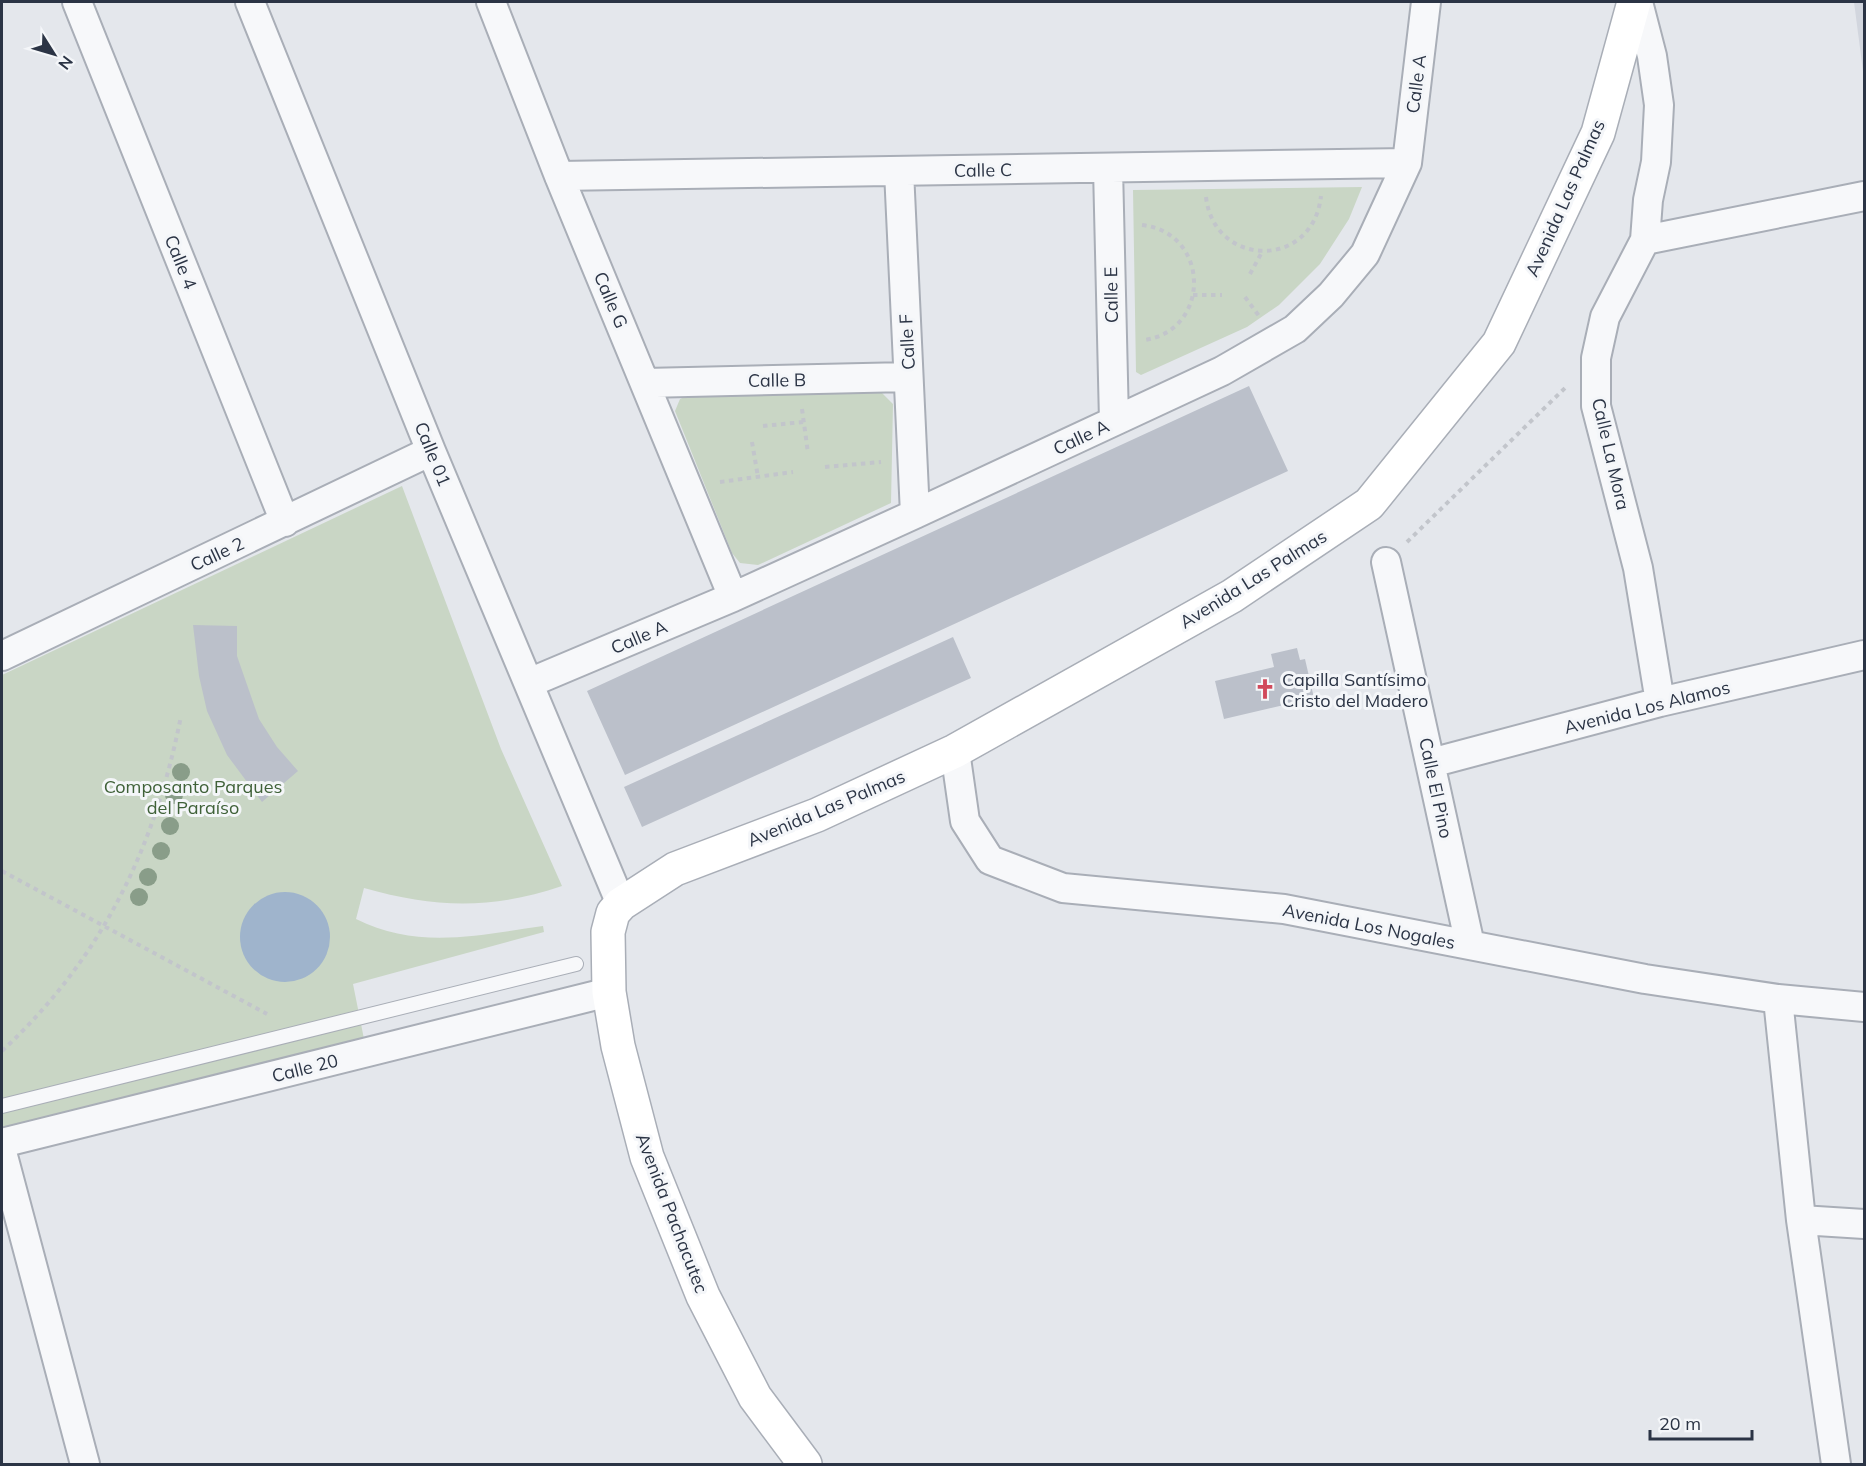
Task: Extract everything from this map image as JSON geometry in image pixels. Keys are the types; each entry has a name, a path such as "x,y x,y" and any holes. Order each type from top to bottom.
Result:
{"main road":[{"name":"Avenida Las Palmas","path":"621,904 675,870 817,814 955,751 1232,596 1369,504 1499,343 1598,133 1636,2"},
{"name":"Avenida Pachacutec","path":"621,904 609,921 609,992 618,1046 647,1157 703,1296 755,1397 804,1464"}],"street":[{"name":"Calle 4","path":"77,2 285,522"},
{"name":"Calle 01","path":"250,2 431,451 621,904"},
{"name":"Calle G","path":"491,2 559,176 733,597"},
{"name":"Calle A","path":"529,683 733,597 915,514 1222,371 1295,329 1331,295 1365,254 1407,163 1426,2"},
{"name":"Calle La Mora","path":"1636,2 1652,56 1659,105 1656,162 1648,200 1645,240 1605,317 1596,358 1596,406 1638,568 1660,702"},
{"name":"Calle C","path":"559,176 1407,163"},
{"name":"Calle E","path":"1108,168 1114,422"},
{"name":"Calle F","path":"899,171 915,514"},
{"path":"1645,240 1864,196"},
{"name":"Calle B","path":"645,382 908,377"},
{"name":"Calle 2","path":"2,656 431,451"},
{"name":"Calle El Pino","path":"1386,562 1470,945"},
{"name":"Avenida Los Alamos","path":"1431,763 1660,702 1864,655"},
{"name":"Avenida Los Nogales","path":"955,751 965,821 990,860 1063,888 1284,909 1646,979 1778,999 1864,1007"},
{"name":"Calle 20","path":"2,1143 609,992"},
{"path":"1778,999 1801,1220 1836,1464"},
{"path":"2,1152 85,1464"},
{"path":"1801,1220 1864,1224"}],"lane":[{"path":"2,1106 576,964"}],"path":[{"path":"1205,190 1209,214 1225,236 1239,246 1262,252 1286,248 1308,230 1320,205 1322,189"},
{"path":"1135,224 1160,230 1181,244 1193,267 1192,296 1187,310 1170,331 1159,337 1135,341"},
{"path":"1250,274 1262,252"},
{"path":"1192,296 1222,295"},
{"path":"1245,297 1259,316"},
{"path":"1253,320 1268,310"},
{"path":"1386,562 1596,358"},
{"path":"801,405 808,453"},
{"path":"763,426 803,422"},
{"path":"752,442 758,477"},
{"path":"825,467 890,461"},
{"path":"717,482 793,472"},
{"path":"2,1051 62,986 105,927 141,855 158,810 181,716"},
{"path":"2,871 273,1017"}],"shaded area":[{"path":"1854,2 1864,2 1864,79"}],"green space":[{"path":"1362,187 1349,219 1320,264 1279,305 1247,327 1141,375 1136,372 1133,190"},
{"path":"882,393 893,404 891,503 758,565 740,563 732,553 675,411 680,399 687,396"},
{"name":"Composanto Parques del Paraíso","path":"402,486 501,749 562,886 511,899 463,903 415,900 364,888 356,919 379,929 425,937 472,936 543,926 544,932 353,984 364,1039 2,1132 2,675"}],"water":[{"path":"285,892 302,896 317,905 326,920 330,937 326,954 317,969 302,978 285,982 268,978 253,969 244,954 240,937 244,920 253,905 268,896"}],"building":[{"path":"1249,386 1288,471 625,775 587,691"},
{"path":"193,625 237,626 237,656 259,719 277,747 298,771 262,802 227,755 207,711 199,676"},
{"path":"953,637 971,678 642,827 624,787"},
{"name":"Capilla Santísimo Cristo del Madero","path":"1297,648 1300,660 1305,659 1314,698 1224,719 1215,681 1274,667 1271,654"}],"place":[{"name":"Capilla Santísimo Cristo del Madero","path":"1265,689"}]}
